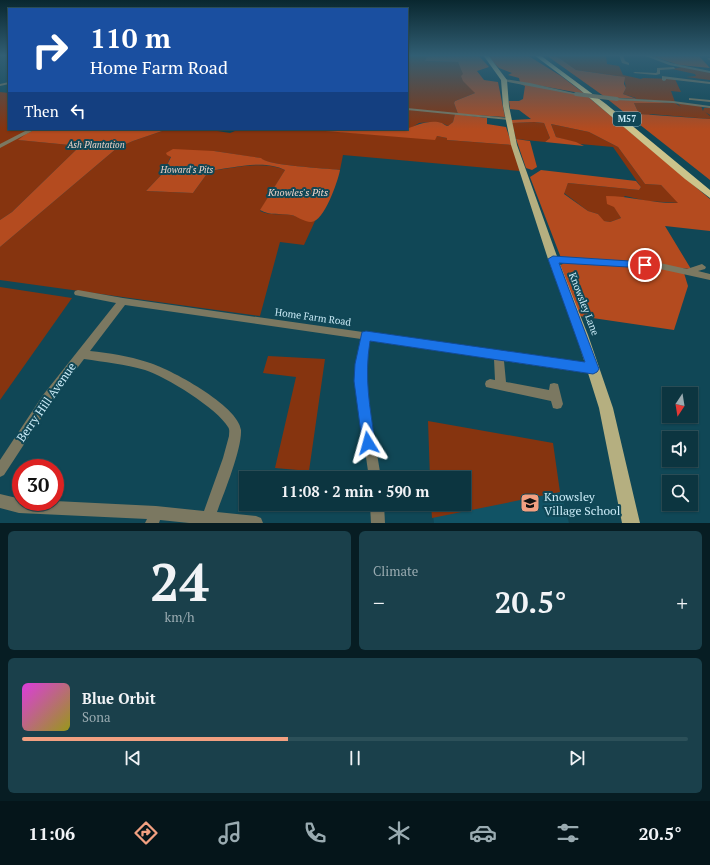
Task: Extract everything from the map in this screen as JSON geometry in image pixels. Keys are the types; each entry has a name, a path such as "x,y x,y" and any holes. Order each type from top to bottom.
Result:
{"highway":[{"name":"M57","path":"570,79 710,194"},
{"name":"M57","path":"575,79 606,101 710,186"}],"main road":[{"name":"Knowsley Lane","path":"504,80 514,145 525,181 606,408 631,523"}],"street":[{"path":"678,79 710,83"},
{"path":"504,80 576,94 617,99 673,102 710,107"},
{"path":"692,100 710,101"},
{"path":"408,109 509,119"},
{"path":"0,146 31,130"},
{"path":"553,259 660,266 710,277"},
{"path":"688,272 702,267"},
{"name":"Home Farm Road","path":"78,293 123,301 499,354 593,369"},
{"name":"Berry Hill Avenue","path":"0,471 47,399 123,301"},
{"path":"366,336 361,364 360,381 373,471"},
{"path":"81,354 125,361 151,368 173,378 229,417 235,429 233,444 209,517"},
{"path":"499,354 501,386"},
{"path":"490,384 555,396"},
{"path":"0,502 19,506 154,518 209,517 256,523"},
{"path":"377,511 378,523"}],"shaded area":[{"path":"408,79 468,79 475,93 455,101 454,103 458,114 408,109"},
{"path":"624,79 675,79 681,92 671,91 675,102 636,99 623,94 626,88"},
{"path":"0,92 8,93 8,130 30,130 0,145"},
{"path":"634,103 675,103 681,107 677,103 701,106 703,111 704,108 710,108 710,115 705,112 710,116 710,119 639,114"},
{"path":"408,109 455,114 453,122 448,126 442,123 430,122 419,123 411,128 408,128"},
{"path":"512,123 544,123 550,138 545,142 516,139"},
{"path":"551,124 589,132 618,147 645,184 661,185 679,203 647,201 625,196 614,206 621,218 610,222 603,221 598,214 588,211 564,193 568,183 639,190 641,187 613,147 580,144 556,137"},
{"path":"33,130 19,140 80,146 12,212 0,220 0,146"},
{"path":"165,130 211,130 230,133 238,130 314,130 434,139 437,136 447,138 447,140 512,145 520,171 343,155 340,170 285,165 265,161 260,158 214,151 171,156 163,173 146,191 193,193 209,171 257,165 276,167 285,170 260,211 291,215 306,220 315,221 304,245 280,242 260,316 0,280 0,247 117,148"},
{"path":"0,287 72,298 0,400"},
{"path":"268,356 325,359 309,471 275,468 296,377 263,373"},
{"path":"428,421 553,443 560,492 471,510 471,471 430,471"},
{"name":"Knowsley Village School","path":"560,490 569,523 434,523 433,515 453,511 471,511 471,508"},
{"path":"432,511 466,511 432,518"}],"green space":[{"path":"462,79 484,79 498,82 505,117 458,114 454,103 455,101 475,93"},
{"path":"519,79 566,79 585,94 520,82"},
{"path":"580,79 625,79 624,84 626,88 623,94 637,99 605,97"},
{"path":"516,82 587,96 710,199 710,231 665,226 691,269 561,258 530,177 541,170 636,181 641,187 639,190 568,183 564,194 588,211 598,214 604,221 610,222 621,218 614,207 607,204 606,196 678,203 661,185 645,184 618,147 589,132 551,124 556,137 576,142 584,146 545,142 550,138 544,123 512,123 512,120 531,119 519,110 510,109 509,101 519,101 523,99 525,86"},
{"path":"606,98 673,103 634,103 639,114 710,119 710,180"},
{"path":"455,114 487,118 487,124 506,127 512,145 447,140 447,138 437,136 435,140 313,130 408,130 408,129 419,124 428,122 438,122 448,126 453,122"},
{"name":"Ash Plantation","path":"34,130 165,130 117,148 0,247 0,220 12,212 80,146 18,140"},
{"path":"516,139 530,141 537,167 532,170 526,168"},
{"path":"173,149 214,151 261,158 266,161 285,165 340,170 330,200 321,215 316,220 308,222 291,215 271,214 260,210 285,170 268,165 248,165 209,171 193,193 146,191 163,173 171,157 166,153"},
{"path":"566,262 658,268 684,273 688,286 674,330 579,316 559,266"}],"place":[{"name":"Knowsley Village School","path":"530,503"}],"route":[{"path":"368,443 360,381 361,364 366,336 499,354 593,369 582,335 553,259 645,265"}],"park label":[{"name":"Howard's Pits","path":"187,170"},
{"name":"Knowles's Pits","path":"298,192"}]}
